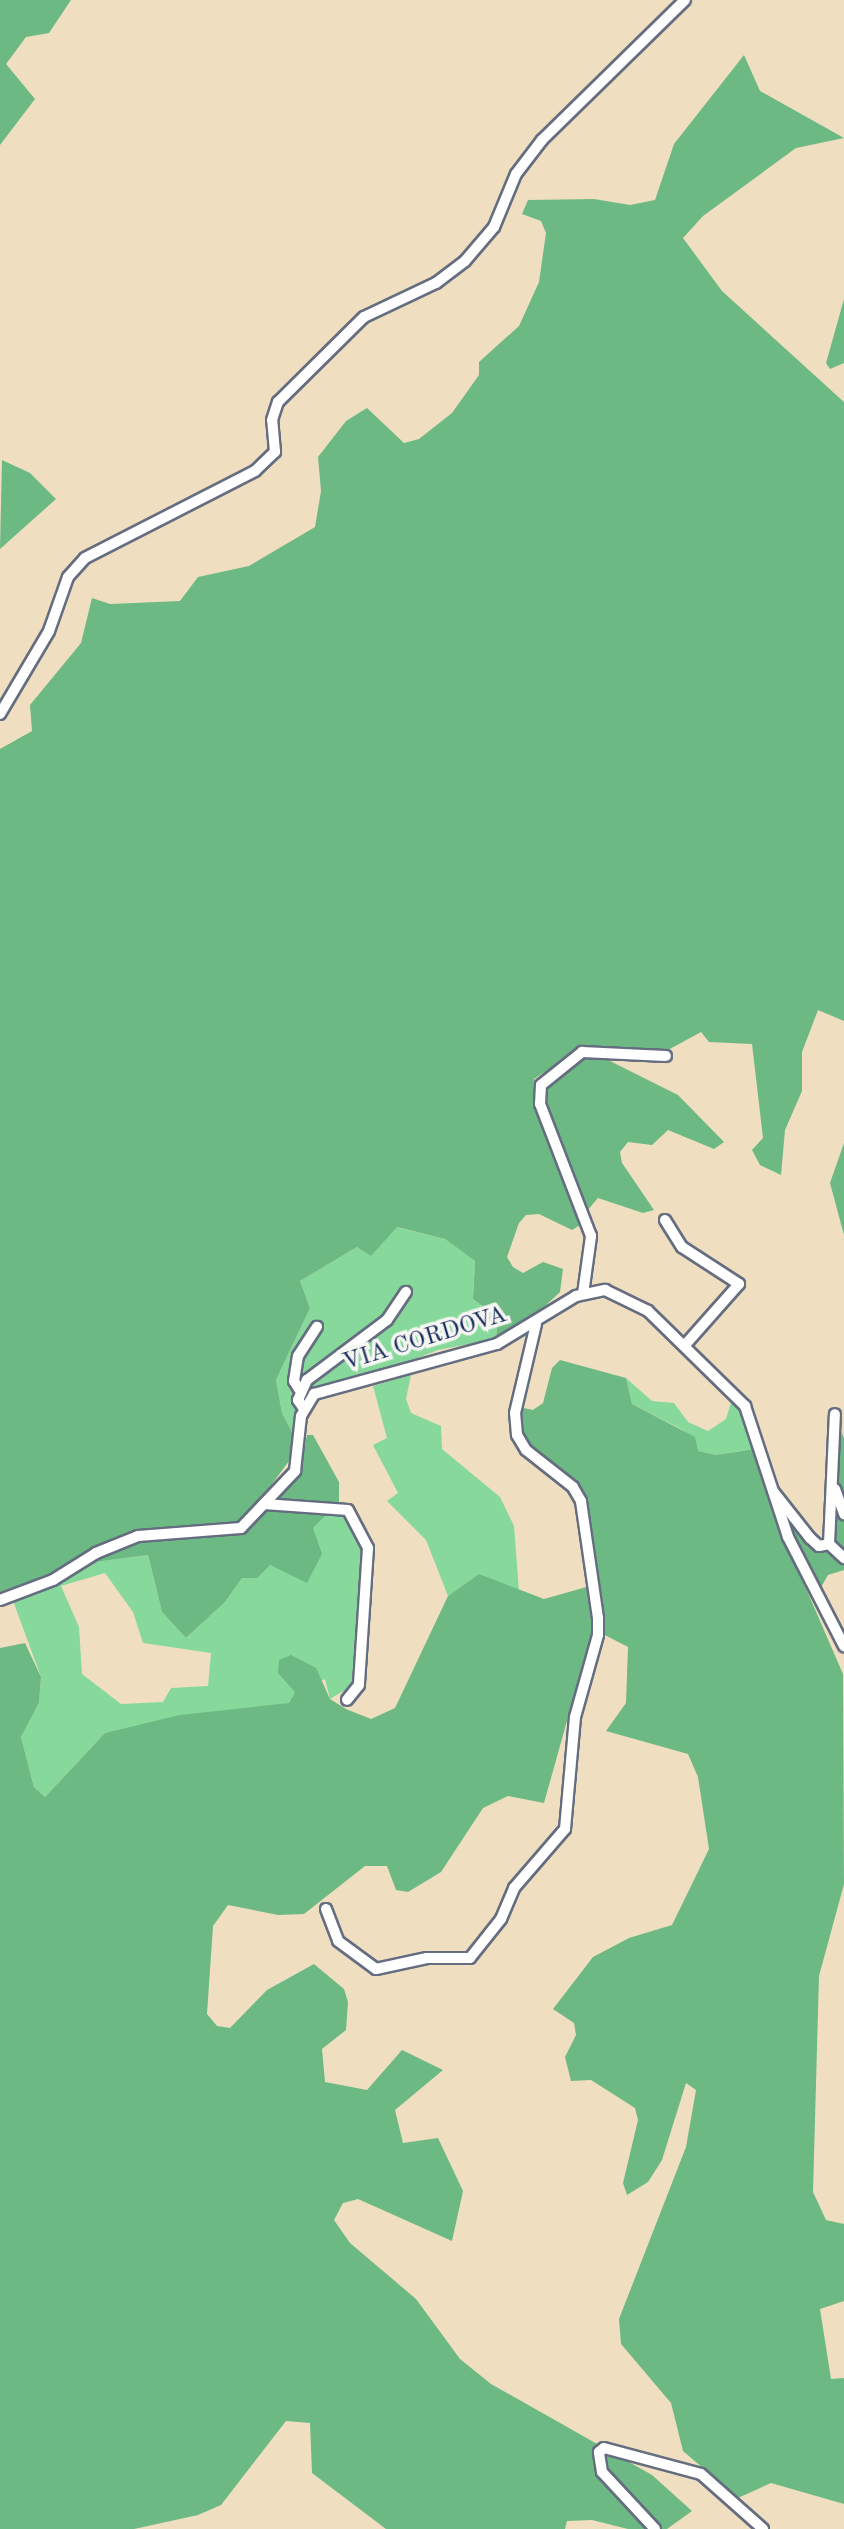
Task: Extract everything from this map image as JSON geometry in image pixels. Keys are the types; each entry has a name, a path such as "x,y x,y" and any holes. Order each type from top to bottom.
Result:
{"street":[{"path":"0,714 49,631 68,577 85,558 255,471 275,452 272,420 278,402 364,317 436,283 465,261 494,227 516,174 533,150 685,0"},
{"path":"666,1056 582,1052 541,1085 540,1104 591,1236 583,1294 605,1290 648,1311 686,1344 745,1406 788,1537 844,1646"},
{"path":"665,1220 682,1247 739,1284 686,1344"},
{"path":"299,1389 387,1320 406,1292"},
{"name":"VIA CORDOVA","path":"304,1409 314,1394 497,1344 583,1294"},
{"path":"326,1909 338,1941 376,1969 386,1971 427,1958 470,1958 501,1919 514,1888 565,1829 575,1717 598,1635 598,1618 581,1501 573,1487 526,1450 517,1435 515,1413 536,1324"},
{"path":"0,1600 53,1580 96,1553 138,1536 241,1528 295,1471 304,1409 298,1400 299,1389 294,1381 298,1356 317,1327"},
{"path":"829,1544 835,1414"},
{"path":"833,1484 844,1514"},
{"path":"771,1490 819,1546 829,1544"},
{"path":"264,1504 348,1510 368,1548 359,1685 347,1700"},
{"path":"829,1544 844,1558"},
{"path":"655,2529 602,2472 599,2452 604,2448 701,2474 763,2529"}],"green space":[{"path":"0,0 71,0 49,33 26,37 6,64 35,99 0,145"},
{"path":"744,55 760,91 844,138 796,148 703,216 683,238 722,291 844,402 844,1021 818,1010 802,1052 802,1091 785,1130 781,1175 760,1165 752,1150 763,1138 752,1044 709,1042 701,1032 668,1050 584,1046 534,1079 538,1103 582,1224 572,1230 539,1214 526,1215 519,1223 507,1257 513,1267 523,1273 543,1262 563,1269 560,1292 543,1308 496,1339 498,1317 473,1299 475,1261 445,1239 397,1227 371,1256 357,1247 300,1281 310,1308 276,1380 282,1413 292,1432 292,1457 269,1488 275,1497 300,1470 307,1435 313,1435 339,1482 339,1502 313,1528 322,1554 307,1583 270,1565 257,1578 242,1578 225,1602 186,1638 162,1612 148,1555 95,1562 0,1594 0,749 32,731 30,705 81,643 92,598 110,604 180,601 198,577 249,566 315,527 321,491 318,457 346,421 367,408 404,443 419,439 452,413 479,375 479,362 519,326 539,282 546,233 541,221 522,214 528,200 594,199 630,205 655,200 674,144"},
{"path":"844,299 844,363 830,369 826,363"},
{"path":"2,460 30,473 56,499 0,549"},
{"path":"582,1055 604,1058 678,1095 724,1142 714,1149 668,1130 652,1145 628,1142 620,1152 622,1163 654,1210 643,1213 598,1198 586,1212 545,1106 544,1085"},
{"path":"844,1143 844,1235 830,1183"},
{"path":"396,1227 445,1239 475,1261 473,1299 498,1317 496,1339 438,1350 415,1359 413,1367 313,1391 303,1401 297,1432 292,1432 282,1413 276,1380 310,1308 300,1281 357,1247 371,1255"},
{"path":"560,1360 626,1378 632,1404 695,1437 698,1451 716,1455 755,1449 785,1540 843,1674 844,1884 819,1976 813,2192 826,2220 844,2224 844,2301 820,2309 831,2379 844,2378 844,2504 771,2483 738,2498 683,2451 671,2403 621,2344 619,2319 686,2147 696,2090 686,2083 662,2160 648,2182 627,2195 623,2183 638,2120 635,2108 591,2080 571,2081 565,2057 576,2035 574,2023 553,2009 593,1957 629,1938 672,1925 709,1849 698,1777 688,1754 606,1731 626,1703 628,1647 599,1632 583,1500 523,1443 519,1407 533,1410 543,1403 552,1368"},
{"path":"411,1375 406,1399 411,1413 441,1426 442,1449 500,1497 514,1526 519,1591 479,1574 448,1596 426,1540 387,1501 398,1493 373,1445 387,1438 373,1386"},
{"path":"626,1378 652,1401 674,1403 688,1422 708,1431 726,1419 733,1396 755,1449 716,1455 698,1451 683,1430 632,1404"},
{"path":"839,1426 844,1438 844,1570 828,1575 820,1589 791,1536 780,1503 808,1547 824,1550"},
{"path":"332,1508 347,1512 366,1548 355,1684 330,1699 325,1679 295,1692 289,1703 105,1733 45,1797 34,1787 21,1737 39,1703 41,1677 12,1598 95,1562 148,1555 162,1612 186,1638 225,1602 242,1578 270,1565 307,1582 313,1528","holes":["105,1573 133,1612 143,1643 211,1653 208,1686 171,1688 163,1702 121,1704 82,1674 79,1627 61,1586"]},
{"path":"479,1574 544,1599 590,1586 593,1628 544,1803 508,1796 483,1808 441,1872 408,1892 396,1890 387,1866 365,1866 304,1914 278,1915 228,1905 213,1926 207,2014 217,2026 230,2028 267,1990 314,1964 344,1989 348,2002 346,2030 322,2049 325,2082 367,2090 402,2050 443,2070 395,2110 403,2143 438,2138 463,2191 452,2241 358,2199 343,2203 334,2220 350,2243 416,2299 460,2359 491,2384 652,2475 692,2511 667,2529 628,2529 592,2520 567,2521 565,2529 386,2529 312,2473 310,2423 286,2421 221,2505 198,2515 134,2529 0,2529 0,1648 25,1643 41,1677 39,1703 21,1737 34,1787 45,1797 105,1733 180,1715 289,1703 295,1692 278,1673 279,1660 291,1655 316,1668 330,1699 346,1709 371,1719 395,1708 448,1596"}]}
